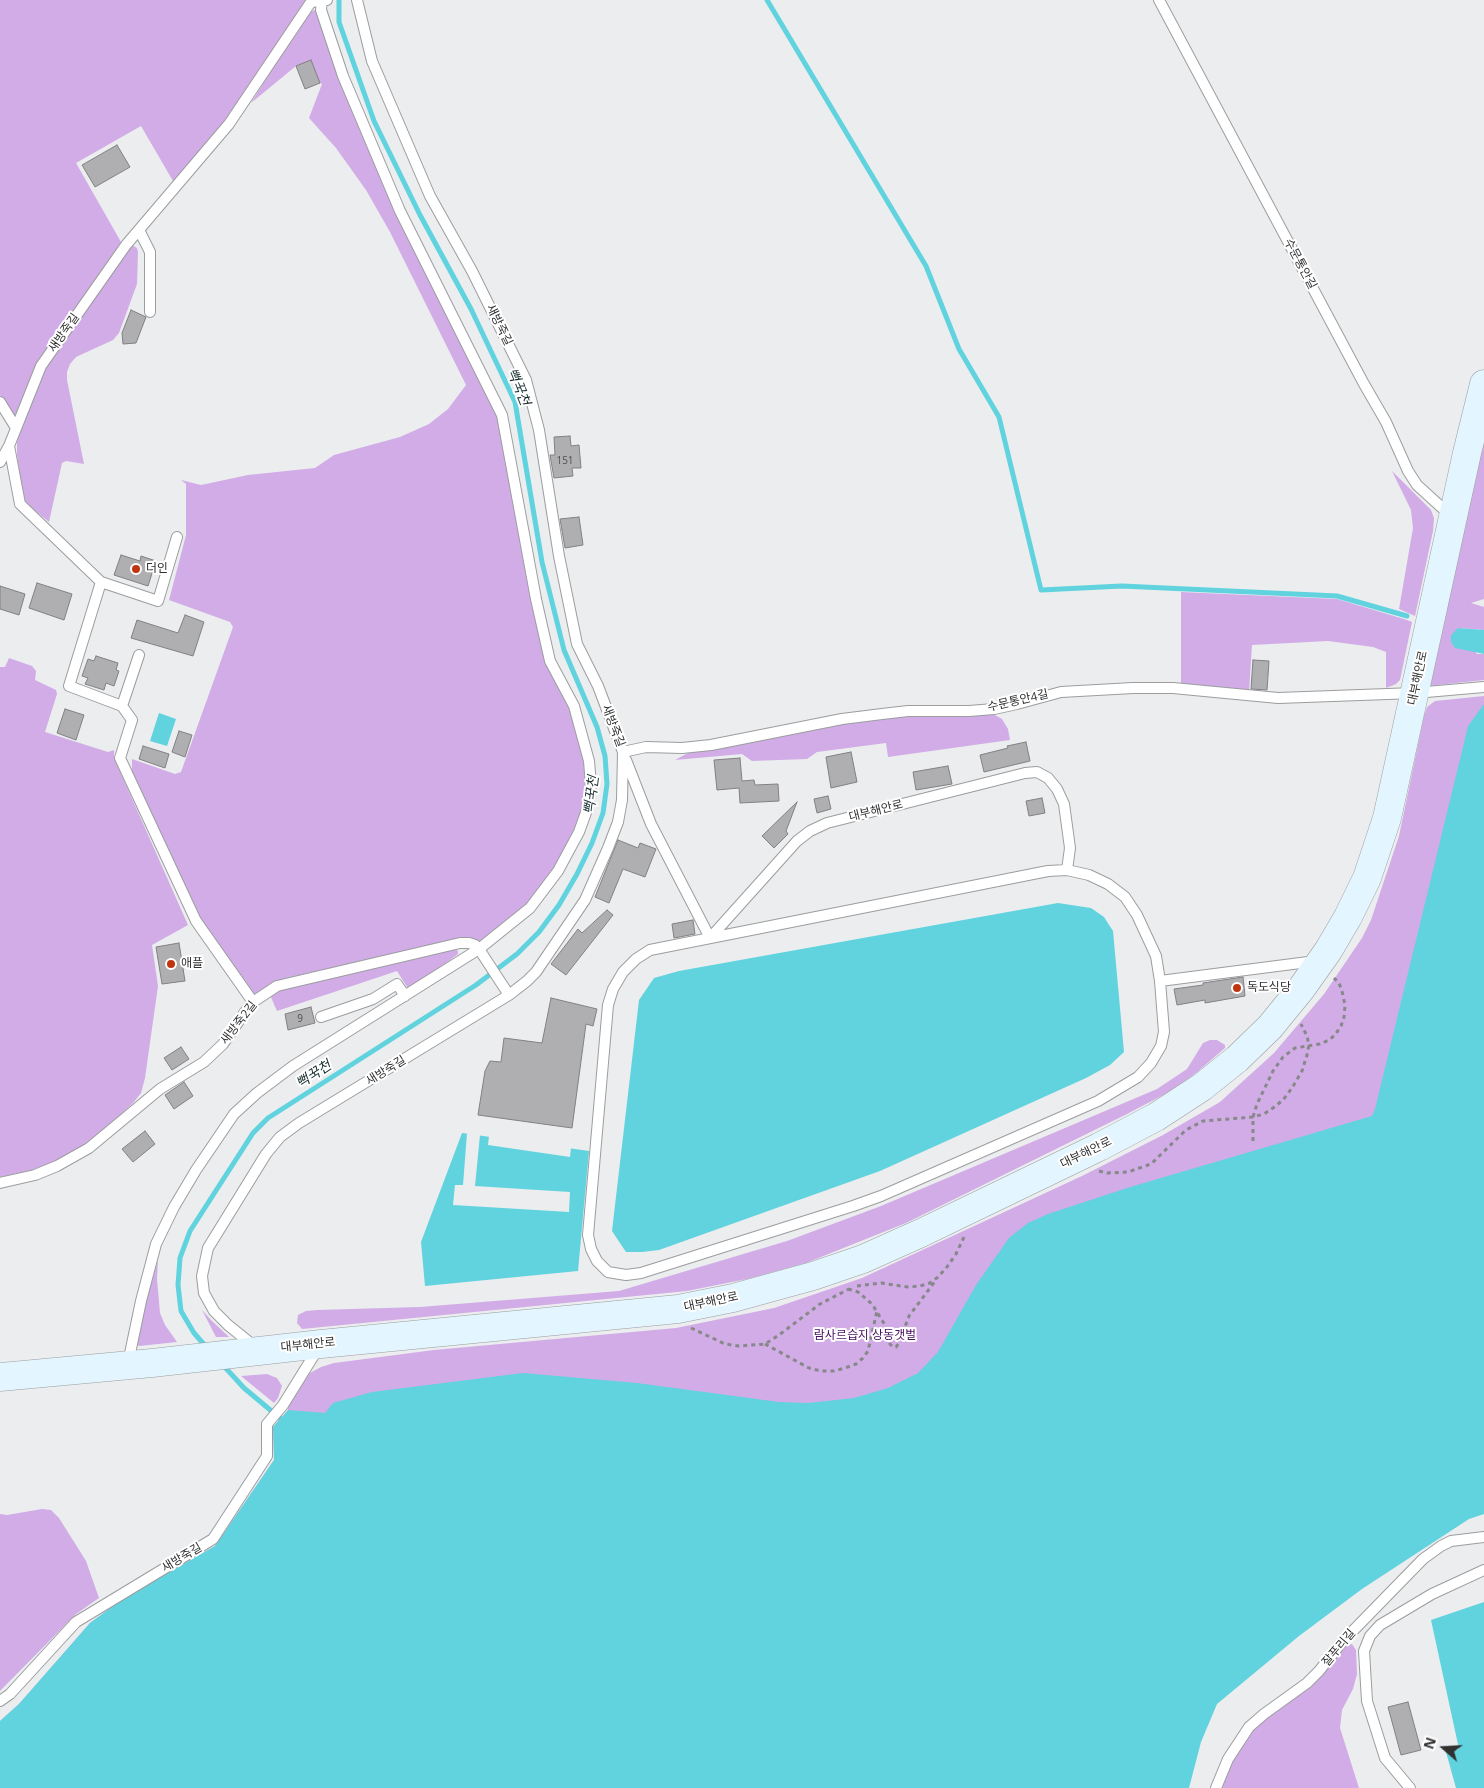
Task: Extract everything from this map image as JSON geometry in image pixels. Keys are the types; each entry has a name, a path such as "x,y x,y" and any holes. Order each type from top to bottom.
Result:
{"street":[{"name":"대부해안로","path":"0,1377 678,1309 734,1298 796,1281 863,1259 921,1233 1099,1147 1164,1112 1202,1087 1237,1059 1270,1027 1301,989 1326,967 1367,878 1387,818 1467,453 1484,384"}],"lane":[{"name":"새방죽길","path":"0,462 41,366 126,245 229,124 311,2 324,0 322,10 343,76 400,211 502,415 536,599 550,661 574,706 589,761 591,785 588,807 579,832 558,870 530,908 481,952 405,996 293,1066 257,1093 234,1114 187,1185 156,1244 137,1318 140,1364"},
{"name":"새방죽길","path":"252,1351 214,1311 204,1293 202,1276 208,1248 266,1154 280,1138 299,1123 506,992 519,988 536,972 577,912 595,879 618,822 622,800 623,752 598,686 577,644 559,556 539,430 526,380 472,271 430,196 372,61 357,0"},
{"name":"수문통안길","path":"1159,0 1386,422 1408,471 1417,484 1453,518"},
{"path":"139,230 150,252 150,312"},
{"path":"0,402 16,428"},
{"path":"4,449 20,504 101,582 158,601 177,536"},
{"path":"101,582 69,686 122,706 132,720 120,758 196,921 253,1002"},
{"path":"122,706 139,655"},
{"path":"1415,693 1484,687"},
{"name":"수문통안4길","path":"623,752 646,747 682,748 711,745 842,719 882,714 908,711 969,711 994,708 1062,692 1173,688 1278,698 1415,693"},
{"path":"623,752 651,824 710,938"},
{"name":"대부해안로","path":"710,938 797,841 810,831 827,823 1025,773 1037,772 1048,778 1057,789 1064,804 1070,848 1067,870"},
{"path":"1067,870 1090,875 1108,884 1125,898 1137,915 1148,934 1156,956 1164,1032 1160,1046 1151,1063 1138,1077 1098,1101 881,1196 641,1273 626,1275 608,1272 597,1261 591,1249 588,1235 608,1005 623,972 636,959 650,950 710,938 1048,871 1067,870"},
{"name":"새방죽2길","path":"0,1183 35,1175 57,1166 89,1148 160,1089 204,1062 223,1044 253,1002 277,986 460,943 475,945 481,952"},
{"path":"481,952 506,992"},
{"path":"1160,981 1326,967"},
{"path":"321,1017 373,999 397,984 405,996"},
{"name":"새방죽길","path":"0,1701 10,1694 76,1622 213,1539 267,1456 267,1424 283,1405 321,1344"},
{"name":"잘푸리길","path":"1216,1788 1228,1759 1249,1727 1307,1683 1342,1642 1423,1559 1440,1546 1451,1541 1484,1536"},
{"name":"잘푸리길","path":"1410,1788 1385,1758 1368,1701 1364,1651 1370,1636 1380,1625 1432,1594 1484,1570"}],"path":[{"path":"1253,1140 1253,1117 1264,1088 1283,1057 1295,1048 1320,1044 1335,1035 1344,1017 1345,1005 1342,991 1339,983 1326,967"},
{"path":"1095,1169 1107,1173 1138,1169 1151,1164 1186,1130 1195,1124 1203,1121 1253,1117 1264,1114 1283,1100 1302,1071 1309,1045 1308,1036 1300,1022"},
{"path":"848,1289 866,1297 877,1310 885,1325 890,1344 896,1347 909,1316 956,1254 966,1230"},
{"path":"685,1323 698,1332 725,1344 739,1346 765,1344 820,1304 848,1289 870,1284 920,1286 930,1283 938,1277"},
{"path":"765,1344 809,1368 827,1371 845,1368 856,1364 868,1351 877,1310"}],"green space":[{"path":"0,0 307,0 226,121 173,181 141,126 76,163 121,242 82,300 15,421 0,395"},
{"path":"314,10 317,11 398,217 498,416 547,664 571,709 586,760 588,785 585,806 576,832 556,868 527,905 480,943 458,939 286,978 252,994 201,922 132,778 132,759 175,774 181,772 233,627 230,622 169,600 186,535 186,484 181,480 201,485 248,475 315,468 334,455 400,437 429,424 448,409 466,385 390,232 366,190 336,148 309,118 322,84 320,83 305,89 296,66 251,103 305,17"},
{"path":"132,245 137,248 138,252 137,284 119,333 113,340 76,357 70,364 67,372 84,464 66,461 62,463 49,522 28,505 23,498 17,442 42,371"},
{"path":"1484,430 1484,599 1471,603 1484,607 1484,630 1458,628 1477,654 1484,654 1484,680 1428,686"},
{"path":"1392,471 1431,510 1434,518 1415,616 1399,609 1413,528 1411,510"},
{"path":"1181,592 1337,599 1412,622 1400,680 1386,688 1386,652 1373,647 1328,641 1252,645 1249,692 1181,684"},
{"path":"9,658 32,666 36,671 35,680 56,690 57,694 45,732 108,752 114,750 114,758 188,925 152,945 158,986 145,1078 141,1093 107,1127 82,1146 56,1161 32,1170 0,1177 0,667 5,667"},
{"name":"람사르습지 상동갯벌","path":"1484,696 1484,1025 1406,1110 1088,1349 395,1540 0,1788 0,1721 19,1704 90,1623 124,1598 215,1546 274,1460 273,1427 288,1410 288,1406 310,1373 334,1363 434,1350 676,1328 774,1308 862,1278 1082,1176 1163,1135 1220,1102 1274,1053 1324,994 1362,938 1371,920 1399,836 1427,707 1435,701"},
{"path":"993,714 1002,719 1008,729 1010,740 888,757 886,743 817,752 807,759 752,761 742,754 675,760 690,752 827,726 921,715"},
{"path":"455,949 458,951 458,954 409,990 397,971 277,1011 270,995 289,986"},
{"path":"1217,1040 1225,1045 1225,1048 1196,1073 1169,1092 906,1223 806,1263 747,1279 687,1291 302,1329 297,1323 298,1315 306,1311 420,1307 619,1291 787,1241 881,1206 1157,1089 1187,1069 1203,1043"},
{"path":"158,1260 157,1279 160,1313 165,1325 177,1342 139,1346 136,1342 137,1336"},
{"path":"202,1310 211,1320 229,1337 216,1337"},
{"path":"267,1374 277,1378 282,1386 274,1403 241,1376"},
{"path":"42,1509 51,1510 59,1518 86,1561 99,1598 76,1614 0,1691 0,1514 7,1515"},
{"path":"1352,1644 1356,1650 1357,1674 1353,1689 1342,1710 1340,1728 1359,1788 1220,1788 1238,1750 1255,1726 1312,1686 1347,1645"}],"water":[{"path":"1458,628 1484,630 1484,654 1455,648 1451,642 1451,635"},
{"path":"1484,704 1484,1514 1469,1519 1362,1589 1299,1636 1217,1704 1201,1742 1189,1788 0,1788 0,1721 19,1704 90,1623 124,1598 215,1546 274,1460 273,1427 288,1410 325,1413 333,1403 372,1392 523,1373 637,1383 779,1402 808,1403 854,1398 888,1388 918,1373 938,1352 976,1285 1009,1238 1028,1223 1048,1214 1127,1188 1372,1116 1468,726"},
{"path":"159,713 176,719 167,746 150,741"},
{"path":"1058,903 1091,908 1104,917 1113,931 1124,1052 1110,1065 1086,1078 880,1171 659,1250 626,1252 612,1231 639,1000 654,978 679,971"},
{"path":"462,1133 589,1151 578,1271 425,1286 421,1242"},
{"path":"1484,1602 1484,1788 1456,1788 1446,1752 1459,1749 1431,1620"}],"pier":[{"path":"467,1133 480,1135 475,1186 570,1192 569,1212 453,1205 455,1185 463,1185"},
{"path":"489,1136 571,1148 570,1157 488,1145"}],"building":[{"path":"311,60 320,83 305,89 296,66"},
{"path":"117,145 130,167 95,187 82,165"},
{"path":"131,310 146,317 136,343 123,344 122,333"},
{"path":"570,436 571,446 579,445 581,468 572,468 573,476 554,478 550,455 555,455 554,437"},
{"path":"579,517 583,545 565,548 560,519"},
{"path":"121,555 140,561 141,556 156,561 148,586 114,575"},
{"path":"37,583 72,594 64,620 29,608"},
{"path":"0,586 25,594 19,615 0,609"},
{"path":"185,615 204,622 193,656 131,638 137,620 178,633"},
{"path":"96,656 118,663 116,670 119,671 114,686 106,683 104,690 85,684 88,678 82,676 88,659 94,661"},
{"path":"1253,660 1269,661 1267,690 1251,689"},
{"path":"65,709 84,715 76,740 57,733"},
{"path":"179,731 192,735 185,757 172,752"},
{"path":"1026,742 1030,761 984,772 980,755"},
{"path":"143,746 169,754 165,768 139,759"},
{"path":"851,752 857,782 831,788 826,757"},
{"path":"740,758 742,781 754,780 755,785 778,784 779,801 740,803 739,788 717,790 714,760"},
{"path":"948,766 952,784 916,790 913,772"},
{"path":"828,796 831,809 817,813 814,799"},
{"path":"1042,798 1045,813 1029,816 1026,801"},
{"path":"797,802 786,831 788,834 774,848 762,836"},
{"path":"618,840 638,848 640,843 656,849 645,877 623,869 609,903 595,897"},
{"path":"607,910 613,915 566,975 551,964 578,929 582,933"},
{"path":"693,920 695,934 674,938 672,924"},
{"path":"179,943 185,981 162,984 156,947"},
{"path":"1243,977 1245,996 1205,1003 1205,1000 1177,1005 1174,989"},
{"path":"551,998 597,1009 593,1026 586,1024 572,1128 478,1115 485,1071 490,1061 501,1062 504,1038 542,1043"},
{"path":"311,1007 315,1023 288,1030 285,1014"},
{"path":"181,1047 189,1059 172,1070 164,1058"},
{"path":"184,1082 193,1096 174,1109 165,1095"},
{"path":"145,1131 155,1144 133,1162 122,1149"},
{"path":"1408,1702 1421,1750 1401,1755 1388,1707"}],"waterway":[{"name":"뻑꾹천","path":"208,1349 194,1333 181,1311 178,1285 180,1258 190,1231 253,1133 268,1118 476,985 517,954 539,932 559,905 577,874 592,843 603,813 607,784 605,756 597,727 564,650 542,562 515,402 471,309 420,215 374,121 339,22 339,0"},
{"path":"767,0 926,266 959,349 999,417 1041,590 1122,586 1337,596 1407,616"},
{"name":"뻑꾹천","path":"222,1364 244,1388 281,1419"}],"place":[{"name":"더인","path":"136,569"},
{"name":"애플","path":"171,964"},
{"name":"독도식당","path":"1237,988"}]}
